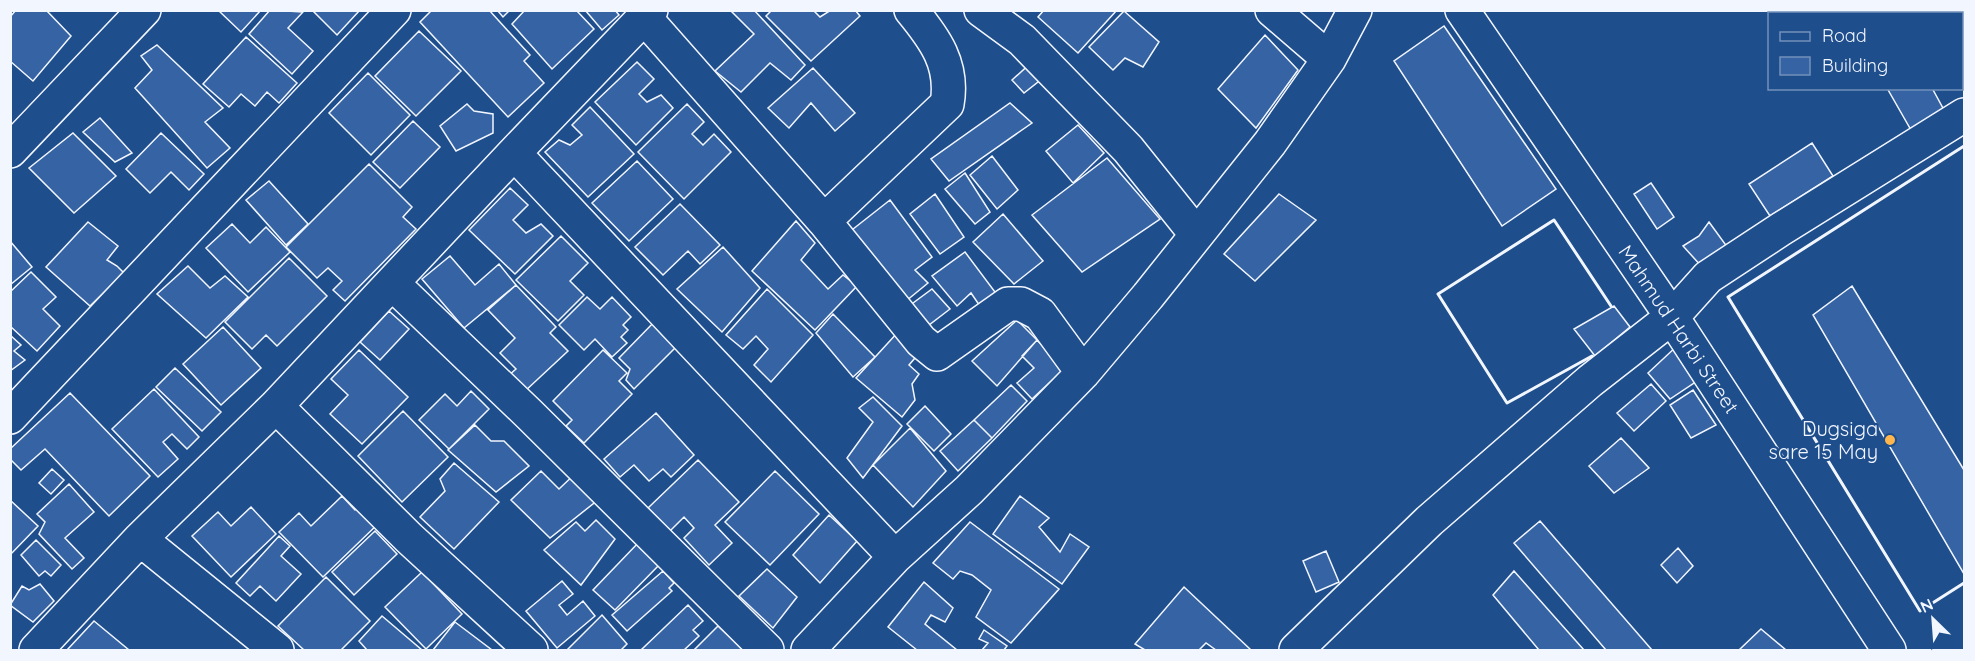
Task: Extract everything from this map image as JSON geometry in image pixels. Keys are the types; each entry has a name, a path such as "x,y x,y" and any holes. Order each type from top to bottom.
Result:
{"street":[{"path":"10,150 144,10"},
{"path":"10,417 394,10"},
{"path":"824,221 947,104 950,87 946,64 933,36 911,10"},
{"path":"981,10 1022,40 1128,149 1196,234"},
{"path":"1272,10 1329,59"},
{"path":"808,651 896,557 969,490 1083,373 1148,296 1270,143 1329,59 1354,10"},
{"name":"Mahmud Harbi Street","path":"1462,10 1672,316 1889,651"},
{"path":"36,651 140,539 276,406 647,14 824,221 921,341 937,354 1008,304 1021,304 1040,314 1083,373"},
{"path":"1296,651 1430,521 1590,381 1672,316 1708,277 1965,115"},
{"path":"514,153 896,557"},
{"path":"392,283 529,414 767,651"},
{"path":"276,406 409,538 531,651"},
{"path":"140,539 277,651"}],"building":[{"path":"16,10 46,10 71,36 33,81 10,61 10,17"},
{"path":"218,10 261,10 241,32"},
{"path":"270,10 303,12 288,28 313,51 292,74 249,34"},
{"path":"312,10 360,10 337,35"},
{"path":"432,10 489,10 530,55 524,61 544,83 508,117 420,22"},
{"path":"497,10 510,10 503,17"},
{"path":"525,10 576,10 594,29 552,69 512,24"},
{"path":"585,10 615,10 619,15 602,30"},
{"path":"730,10 754,10 805,65 791,80 770,63 741,92 715,71 754,34"},
{"path":"772,10 813,10 820,17 831,10 855,10 860,16 811,61 766,16"},
{"path":"1044,10 1117,10 1078,53 1038,17"},
{"path":"1124,11 1159,42 1143,67 1125,58 1113,70 1089,47"},
{"path":"1444,26 1556,189 1502,226 1394,61"},
{"path":"419,31 461,71 416,116 375,76"},
{"path":"1265,35 1298,70 1256,128 1218,89"},
{"path":"246,37 297,83 279,103 267,92 255,106 241,94 229,107 203,84"},
{"path":"157,45 223,108 205,122 230,148 207,168 135,88 152,70 141,56"},
{"path":"637,62 654,79 639,94 647,102 661,95 673,108 636,145 595,102"},
{"path":"1032,62 1043,78 1024,93 1012,80"},
{"path":"813,68 855,113 835,131 811,103 789,128 768,108"},
{"path":"368,73 410,115 371,155 329,113"},
{"path":"1888,90 1933,90 1944,110 1911,130"},
{"path":"1010,103 1032,123 949,181 931,159"},
{"path":"467,104 474,111 493,114 493,133 456,151 440,126"},
{"path":"687,104 704,122 692,134 703,145 714,134 731,152 684,199 638,152"},
{"path":"590,107 634,154 588,197 545,152 559,140 570,145 582,135 572,125"},
{"path":"100,118 132,153 115,162 83,132"},
{"path":"413,121 440,147 400,188 373,162"},
{"path":"1078,125 1104,153 1073,183 1046,151"},
{"path":"73,133 116,176 74,213 29,168"},
{"path":"161,133 204,174 189,190 171,172 150,193 126,169"},
{"path":"1812,143 1833,176 1770,216 1749,184"},
{"path":"992,156 1018,190 997,209 970,175"},
{"path":"1107,158 1160,219 1082,272 1032,215"},
{"path":"637,161 673,199 629,241 592,203"},
{"path":"369,164 412,207 403,217 416,229 345,301 333,290 342,281 328,268 317,278 286,247"},
{"path":"965,173 990,212 975,224 945,189"},
{"path":"269,181 308,224 286,245 246,200"},
{"path":"1651,183 1674,217 1657,229 1634,194"},
{"path":"510,188 528,205 513,220 526,233 541,224 553,236 515,274 469,230"},
{"path":"935,194 964,237 940,254 910,214"},
{"path":"1279,194 1316,220 1255,281 1224,254"},
{"path":"890,200 932,257 915,270 928,283 906,301 848,233"},
{"path":"680,204 720,245 700,264 688,251 663,275 635,247"},
{"path":"1003,214 1043,261 1014,284 973,242"},
{"path":"796,221 815,243 801,260 828,289 843,275 857,286 815,330 752,271"},
{"path":"88,222 118,246 107,260 124,273 90,306 46,267"},
{"path":"1709,222 1728,248 1703,268 1683,246 1699,236"},
{"path":"232,224 250,243 266,227 290,252 248,292 206,248"},
{"path":"561,236 588,263 570,281 584,295 558,321 516,280"},
{"path":"10,241 32,267 10,285"},
{"path":"723,247 760,288 722,332 677,289"},
{"path":"965,252 1001,300 984,312 971,293 957,306 932,276"},
{"path":"450,256 475,285 499,264 516,285 464,328 422,279"},
{"path":"289,258 327,296 277,346 266,335 252,349 225,322"},
{"path":"188,266 210,288 225,276 248,297 206,338 157,294"},
{"path":"31,272 56,297 43,309 60,326 37,351 10,326 10,292"},
{"path":"516,285 556,327 550,333 568,351 524,392 508,376 516,369 500,353 515,338 488,310"},
{"path":"1852,286 1964,470 1964,574 1813,315"},
{"path":"767,289 813,335 771,382 754,365 768,349 756,336 743,349 726,335"},
{"path":"932,289 950,309 929,325 909,306"},
{"path":"587,297 600,309 612,297 631,317 623,325 628,330 621,337 627,343 612,357 595,339 584,350 559,325"},
{"path":"1614,306 1630,327 1595,356 1574,329"},
{"path":"389,311 409,329 380,360 360,342"},
{"path":"833,314 875,357 853,377 816,333"},
{"path":"658,318 682,341 634,389 626,380 630,369 619,358"},
{"path":"1017,320 1037,340 997,386 972,361"},
{"path":"223,327 261,368 221,405 183,364"},
{"path":"898,332 921,351 909,365 919,374 912,384 915,400 902,417 856,378"},
{"path":"10,335 21,345 14,351 25,360 10,371"},
{"path":"1037,340 1064,369 1032,399 1017,383 1034,368 1022,356"},
{"path":"1678,345 1703,377 1670,399 1648,373"},
{"path":"359,350 408,397 362,444 330,414 348,395 331,379"},
{"path":"603,350 627,373 619,381 632,394 584,443 566,426 572,420 553,401"},
{"path":"175,368 221,412 202,431 156,387"},
{"path":"1651,384 1666,401 1634,431 1617,413"},
{"path":"1011,385 1027,401 992,438 974,420"},
{"path":"154,389 199,437 187,449 172,434 163,442 178,459 158,477 112,429"},
{"path":"1693,390 1716,425 1691,438 1670,405"},
{"path":"471,391 489,409 449,449 419,420 445,394 457,406"},
{"path":"70,393 150,476 109,516 45,449 21,470 10,459 10,449"},
{"path":"873,397 902,426 863,478 847,458 873,422 859,408"},
{"path":"925,406 951,434 934,451 907,424"},
{"path":"403,411 448,457 402,502 358,456"},
{"path":"656,413 694,455 671,477 663,469 649,481 634,465 620,477 604,459"},
{"path":"974,420 992,438 958,471 940,451"},
{"path":"475,425 491,441 504,441 529,466 496,492 448,450"},
{"path":"910,428 946,471 913,507 873,465"},
{"path":"1621,438 1649,468 1614,493 1589,466"},
{"path":"698,460 739,502 715,525 732,543 709,565 684,538 694,528 684,517 670,531 648,508"},
{"path":"454,463 499,502 454,549 420,517 445,491 440,479"},
{"path":"52,469 64,480 51,494 39,483"},
{"path":"541,471 559,489 578,471 603,496 550,538 511,500"},
{"path":"775,471 819,514 770,565 725,522"},
{"path":"69,484 94,512 65,538 84,558 72,569 39,534 45,522 37,514"},
{"path":"342,496 355,510 362,503 380,522 323,577 279,532 299,513 311,526"},
{"path":"1020,496 1049,518 1039,527 1060,552 1070,534 1089,547 1062,584 993,534"},
{"path":"10,500 38,526 10,555"},
{"path":"251,507 276,534 231,577 192,536 218,512 231,526"},
{"path":"829,515 857,541 820,583 793,555"},
{"path":"596,520 615,539 581,585 544,550 576,522 585,531"},
{"path":"1540,521 1652,650 1606,650 1514,543"},
{"path":"970,522 1059,589 1011,643 976,617 991,590 972,575 960,571 953,579 933,563"},
{"path":"375,531 397,554 354,595 332,572"},
{"path":"279,536 290,546 281,556 301,574 276,601 260,586 250,596 236,583"},
{"path":"36,540 61,565 51,576 45,571 39,576 21,555"},
{"path":"639,542 661,563 615,610 593,590"},
{"path":"1678,548 1693,566 1677,583 1661,565"},
{"path":"1326,551 1339,582 1316,592 1303,561"},
{"path":"767,569 797,597 773,628 739,596"},
{"path":"663,571 674,583 669,588 672,591 627,631 612,615"},
{"path":"1514,571 1584,650 1539,650 1493,595"},
{"path":"422,572 462,614 426,649 385,607"},
{"path":"326,577 370,621 341,650 304,650 278,626"},
{"path":"562,581 573,594 559,605 567,615 583,601 595,616 557,648 526,611"},
{"path":"924,582 953,608 945,622 931,615 925,624 957,650 917,650 888,627"},
{"path":"40,584 54,601 33,622 10,605 22,586 29,590"},
{"path":"1184,587 1251,650 1216,650 1206,643 1199,650 1145,650 1135,644"},
{"path":"688,605 703,621 693,630 699,636 684,650 641,650"},
{"path":"602,615 627,644 621,650 567,650"},
{"path":"382,616 422,650 367,650 359,641"},
{"path":"94,621 129,650 67,650"},
{"path":"455,622 492,650 433,650"},
{"path":"718,626 744,650 694,650"},
{"path":"1761,629 1786,650 1739,650"},
{"path":"984,630 1007,646 1004,650 982,650 988,643 979,639"}],"wall":[{"path":"1964,146 1728,297 1920,611 1964,583"},
{"path":"1592,356 1507,403 1438,294 1554,220 1611,306"}],"place":[{"name":"Dugsiga sare 15 May","path":"1890,440"}]}
